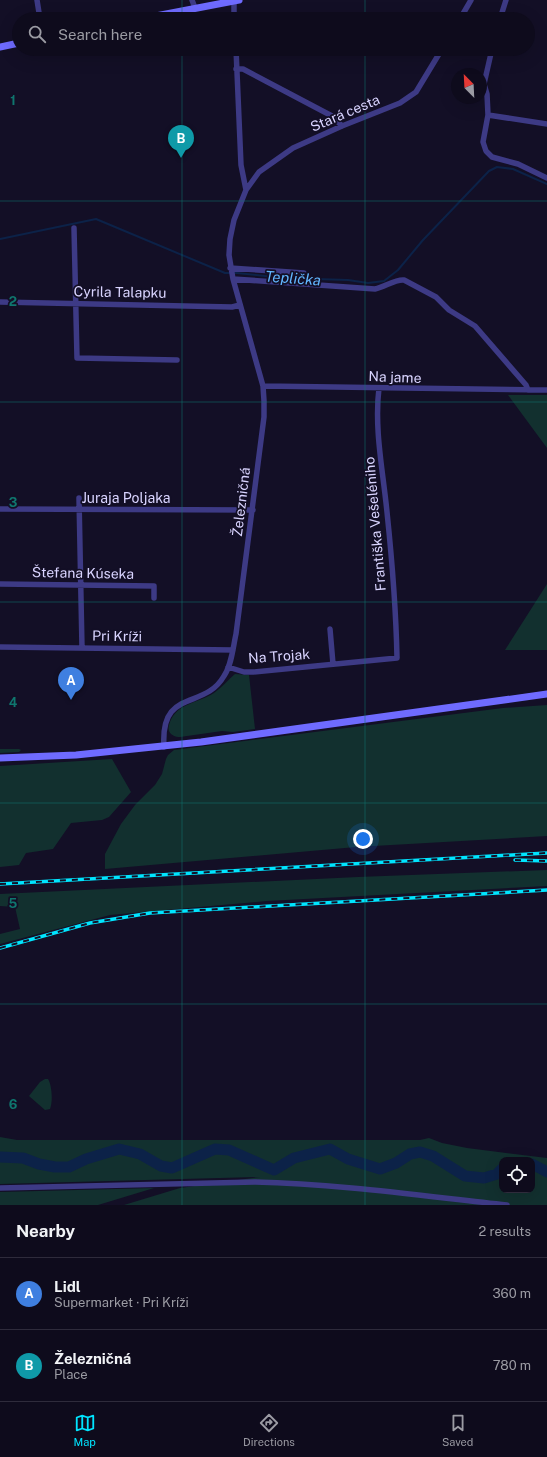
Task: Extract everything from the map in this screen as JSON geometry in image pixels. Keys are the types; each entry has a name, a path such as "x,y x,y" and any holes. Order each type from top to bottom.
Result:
{"main road":[{"path":"175,12 236,0"},
{"path":"0,47 12,44"},
{"path":"0,758 76,755 164,747 547,694"}],"street":[{"path":"37,0 39,12"},
{"path":"192,0 195,8"},
{"path":"235,12 236,0"},
{"path":"464,12 471,0"},
{"path":"502,12 506,0"},
{"path":"236,56 242,165 246,190"},
{"name":"Stará cesta","path":"246,190 259,172 287,152 342,126 400,103 416,92 438,56"},
{"path":"490,56 484,84 487,94 488,116 483,142 484,147 488,155 492,157 518,164 547,178"},
{"path":"236,69 243,69 332,116 342,126"},
{"path":"488,116 547,124"},
{"name":"Železničná","path":"164,747 164,726 171,712 183,703 210,690 217,684 224,676 233,650 264,417 262,386 233,278 229,255 230,239 234,220 246,190"},
{"path":"74,228 77,358 177,360"},
{"path":"231,269 304,273"},
{"path":"233,278 375,289 387,286 399,280 404,280 436,297 449,310 475,326 526,385 528,390"},
{"name":"Cyrila Talapku","path":"0,302 232,307 240,305"},
{"name":"Na jame","path":"262,386 547,390"},
{"name":"Františka Vešeléniho","path":"379,388 378,400 380,442 387,511 397,658"},
{"path":"79,498 82,585 82,648"},
{"name":"Juraja Poljaka","path":"0,509 252,510"},
{"name":"Štefana Kúseka","path":"0,584 154,586 154,598"},
{"path":"330,629 333,664"},
{"name":"Pri Kríži","path":"0,647 233,650"},
{"name":"Na Trojak","path":"228,667 244,672 253,672 397,658"},
{"path":"0,1188 247,1182 295,1183 508,1205"}],"green space":[{"path":"508,395 547,395 547,448"},
{"path":"547,584 547,650 505,650"},
{"path":"235,674 249,675 255,729 233,732 222,731 180,737 171,734 169,731 169,724 173,716 178,711 189,704 214,693"},
{"path":"547,705 547,836 356,847 105,869 105,854 121,824 135,805 155,785 162,774 168,755 174,750 503,708"},
{"path":"0,749 21,750 19,752 0,753"},
{"path":"112,759 131,792 109,817 102,820 71,823 53,849 26,853 19,865 0,867 0,766"},
{"path":"547,870 547,886 267,901 110,915 0,944 0,934 20,929 15,907 0,906 0,894 358,877"},
{"path":"48,1079 52,1098 50,1109 45,1110 29,1096 40,1082"},
{"path":"0,1137 17,1140 420,1140 429,1138 442,1143 467,1148 547,1158 547,1205 124,1205 180,1188 260,1177 0,1184"},
{"path":"154,1188 98,1205 0,1205 0,1192"}],"waterway":[{"name":"Teplička","path":"0,239 96,219 225,273 283,278 348,280 368,283 384,281 398,270 423,240 489,171 497,167 513,169 547,184"},
{"path":"0,1157 23,1158 39,1164 55,1167 69,1167 86,1159 119,1149 140,1154 161,1166 172,1168 215,1149 229,1150 274,1170 294,1158 330,1149 348,1159 380,1169 396,1163 410,1154 420,1152 433,1156 465,1176 484,1178 499,1172"},
{"path":"535,1166 547,1172"}],"railway":[{"path":"0,884 547,853"},
{"path":"515,860 547,861"},
{"path":"0,948 90,923 150,913 547,890"}],"place":[{"name":"Železničná","path":"181,158"},
{"name":"Lidl","path":"71,700"}]}
